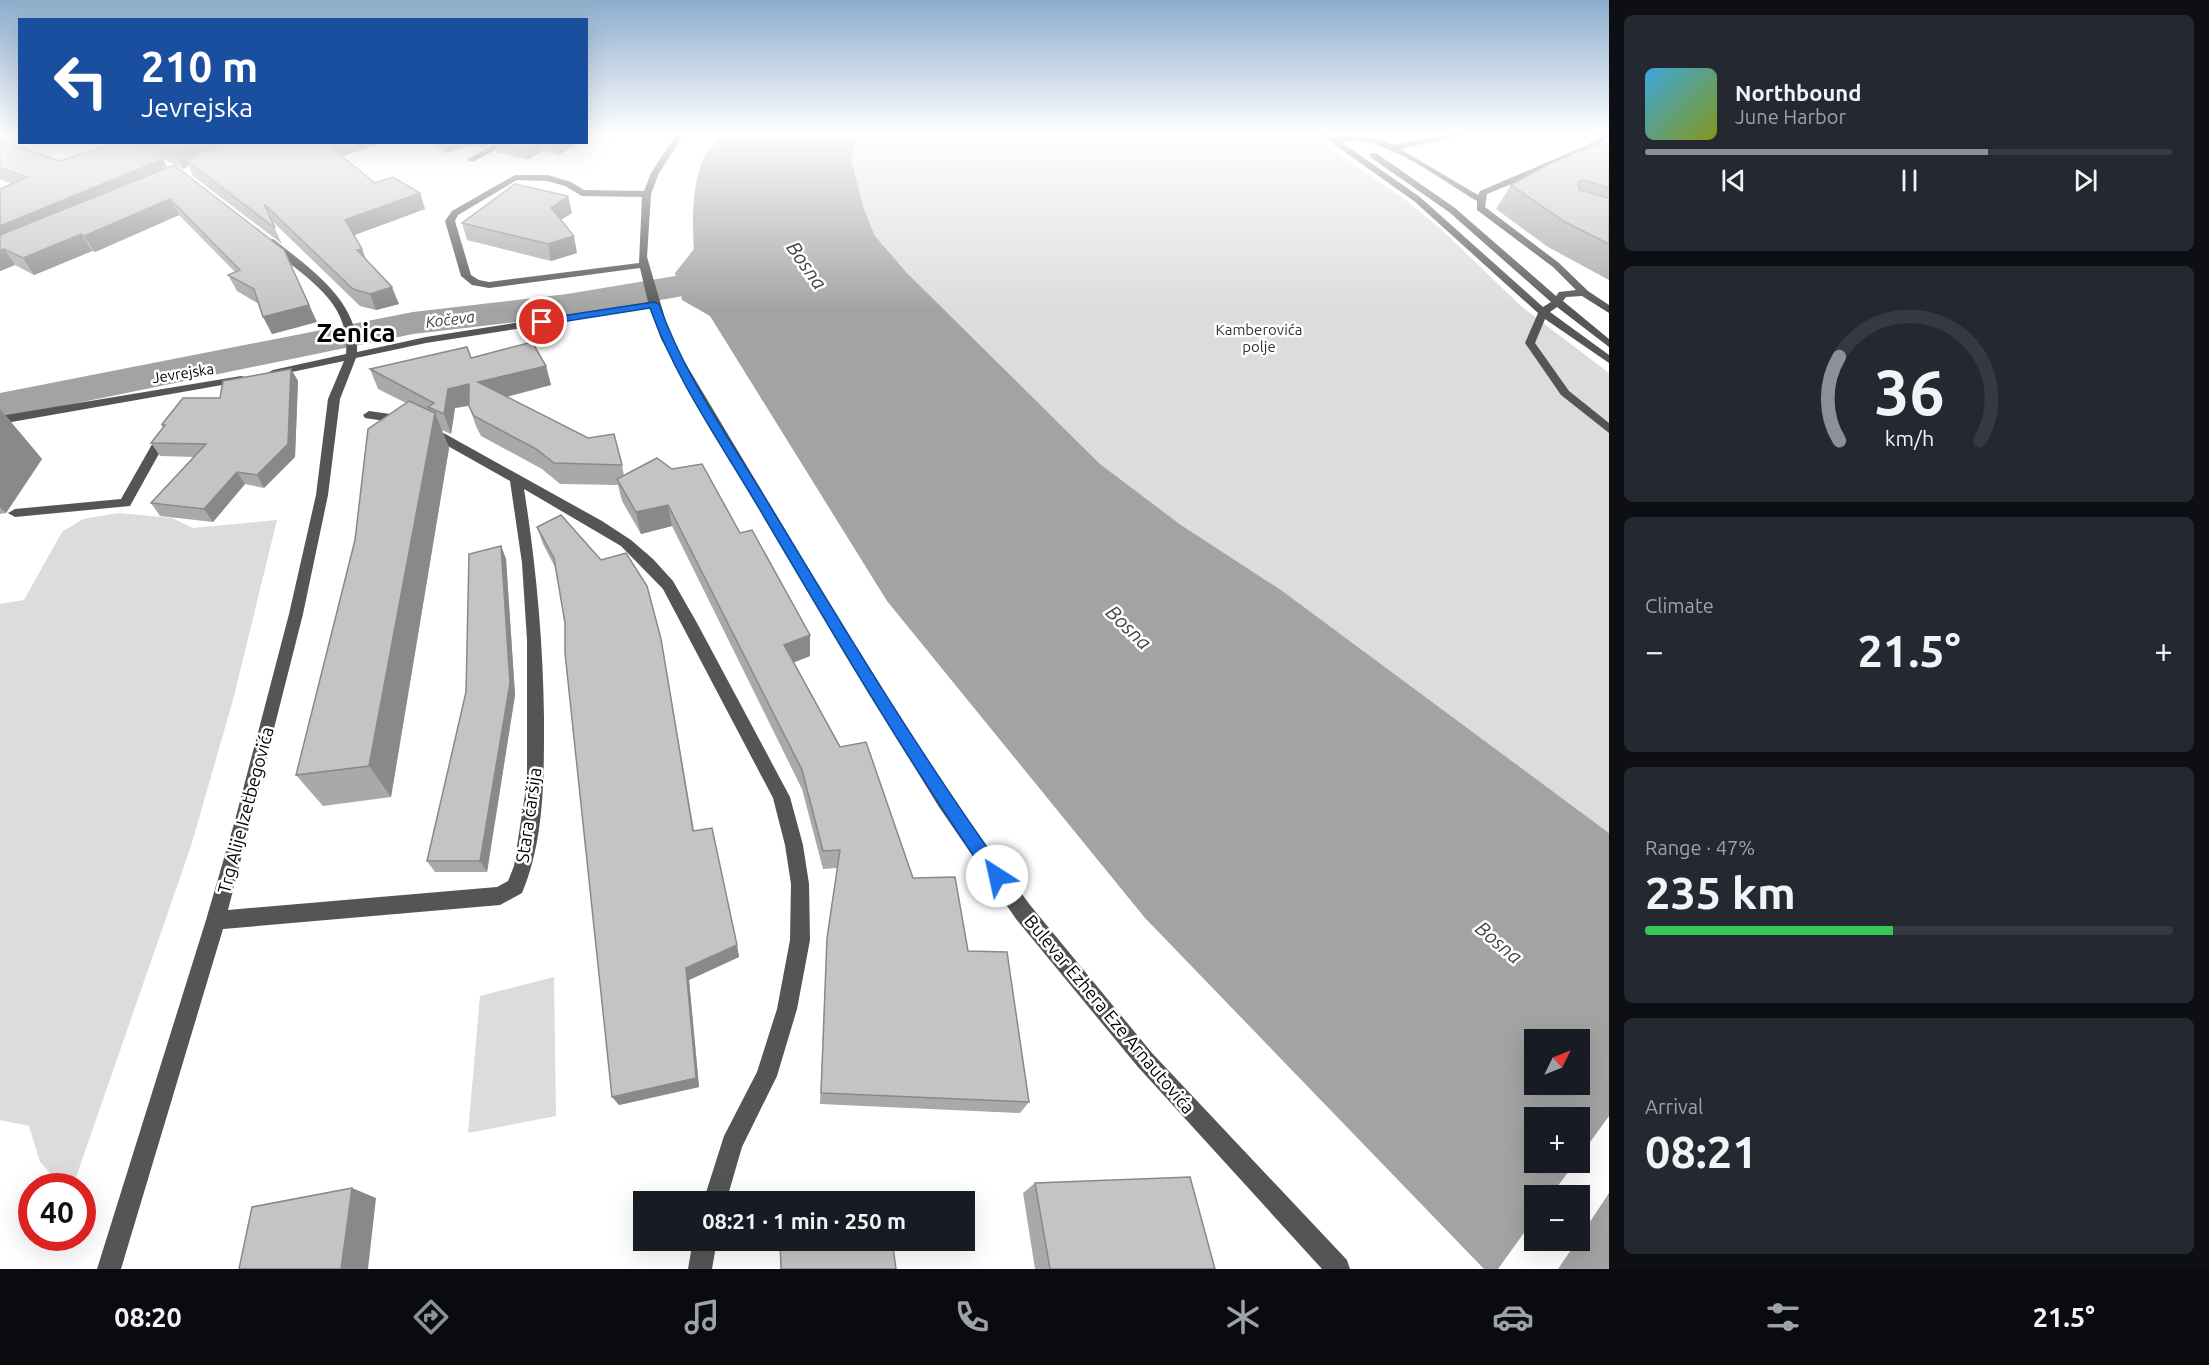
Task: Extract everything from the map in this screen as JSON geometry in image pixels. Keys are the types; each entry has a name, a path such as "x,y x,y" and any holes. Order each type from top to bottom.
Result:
{"street":[{"path":"491,192 455,213 450,221 466,276 476,283 501,284 644,268"},
{"path":"581,192 647,194"},
{"path":"1408,192 1543,312 1609,360"},
{"path":"1427,192 1452,210 1557,302 1609,344"},
{"path":"1468,192 1481,200"},
{"path":"1484,192 1480,208 1556,265 1584,292 1609,310"},
{"name":"Bulevar Ezhera Eze Arnautovića","path":"647,194 644,212 644,268 666,339 848,647 945,802 1023,912 1145,1060 1338,1269"},
{"path":"263,235 316,278 331,294 347,322 352,350"},
{"path":"1584,292 1563,294 1557,302 1543,312 1530,343 1565,393 1609,429"},
{"name":"Jevrejska","path":"0,420 257,377 352,350 654,304"},
{"name":"Trg Alije Izetbegovića","path":"109,1269 216,920 296,614 322,495 334,399 352,350"},
{"path":"15,513 125,503 190,387"},
{"path":"369,415 402,419 426,428 597,524 626,543 668,585 781,797 800,884 800,940 787,1009 766,1076 732,1144 717,1191"},
{"name":"Stara čaršija","path":"216,920 500,896 515,887 523,866 536,781 537,721 535,640 529,563 516,478"},
{"path":"700,1269 703,1251"}],"green space":[{"name":"Kamberovića polje","path":"859,192 1395,192 1441,229 1522,307 1609,373 1609,833 1281,590 1181,525 1100,464 907,273 875,236"},
{"path":"119,513 172,518 193,528 277,520 233,700 191,846 78,1173 50,1173 40,1162 29,1126 0,1120 0,604 24,600 62,532 83,519"},
{"path":"554,977 556,1116 468,1133 480,996"}],"water":[{"name":"Bosna","path":"695,192 859,192 875,236 907,273 1100,464 1181,525 1281,590 1609,833 1609,1269 1484,1269 1145,918 887,601 710,316 682,300 675,273 694,249"}],"pier":[{"path":"1609,1116 1609,1193 1590,1222 1590,1185 1558,1185 1568,1173 1590,1173 1590,1142"},
{"path":"1524,1233 1524,1251 1570,1251 1558,1269 1498,1269"}],"building":[{"path":"0,192 82,192 0,226"},
{"path":"106,192 209,192 284,250 309,305 263,317 254,289 228,275 240,270 170,199 84,236 81,234 23,258 4,249 0,250 0,235"},
{"path":"228,192 420,193 345,220 362,249 357,250 392,287 370,294 353,289 264,204 275,228"},
{"path":"504,192 551,192 568,196 551,208 574,236 548,244 462,223"},
{"path":"1522,192 1587,192 1609,198 1609,244 1565,222"},
{"path":"532,342 546,366 478,382 588,438 614,434 622,465 554,463 536,449 474,416 469,406 469,384 448,389 444,414 428,407 434,403 370,369 467,347 471,358"},
{"path":"291,369 288,444 257,475 237,472 204,509 151,503 206,444 151,443 165,425 162,425 163,423 183,398 220,398 223,381"},
{"path":"409,401 435,413 369,766 296,775 355,540 368,429"},
{"path":"657,458 672,469 702,464 740,533 752,530 810,635 784,645 840,747 866,742 913,878 955,877 968,951 1007,952 1029,1102 821,1093 827,938 840,850 823,851 802,770 668,505 636,512 617,479"},
{"path":"561,515 601,560 626,553 647,586 661,639 693,831 712,828 737,945 686,968 696,1078 612,1097 565,653 565,623 554,558 537,527"},
{"path":"501,546 510,683 480,861 427,861 466,692 469,554"},
{"path":"1190,1177 1215,1269 1050,1269 1035,1183"},
{"path":"352,1188 341,1269 239,1269 252,1207"},
{"path":"780,1251 894,1251 896,1269 781,1269"}],"waterway":[{"name":"Kočeva","path":"0,406 413,323 567,305 678,286 728,272 748,262"}],"district":[{"name":"Zenica","path":"356,332"}],"route":[{"path":"542,322 654,304 666,339 848,647 945,802 997,876"}]}
